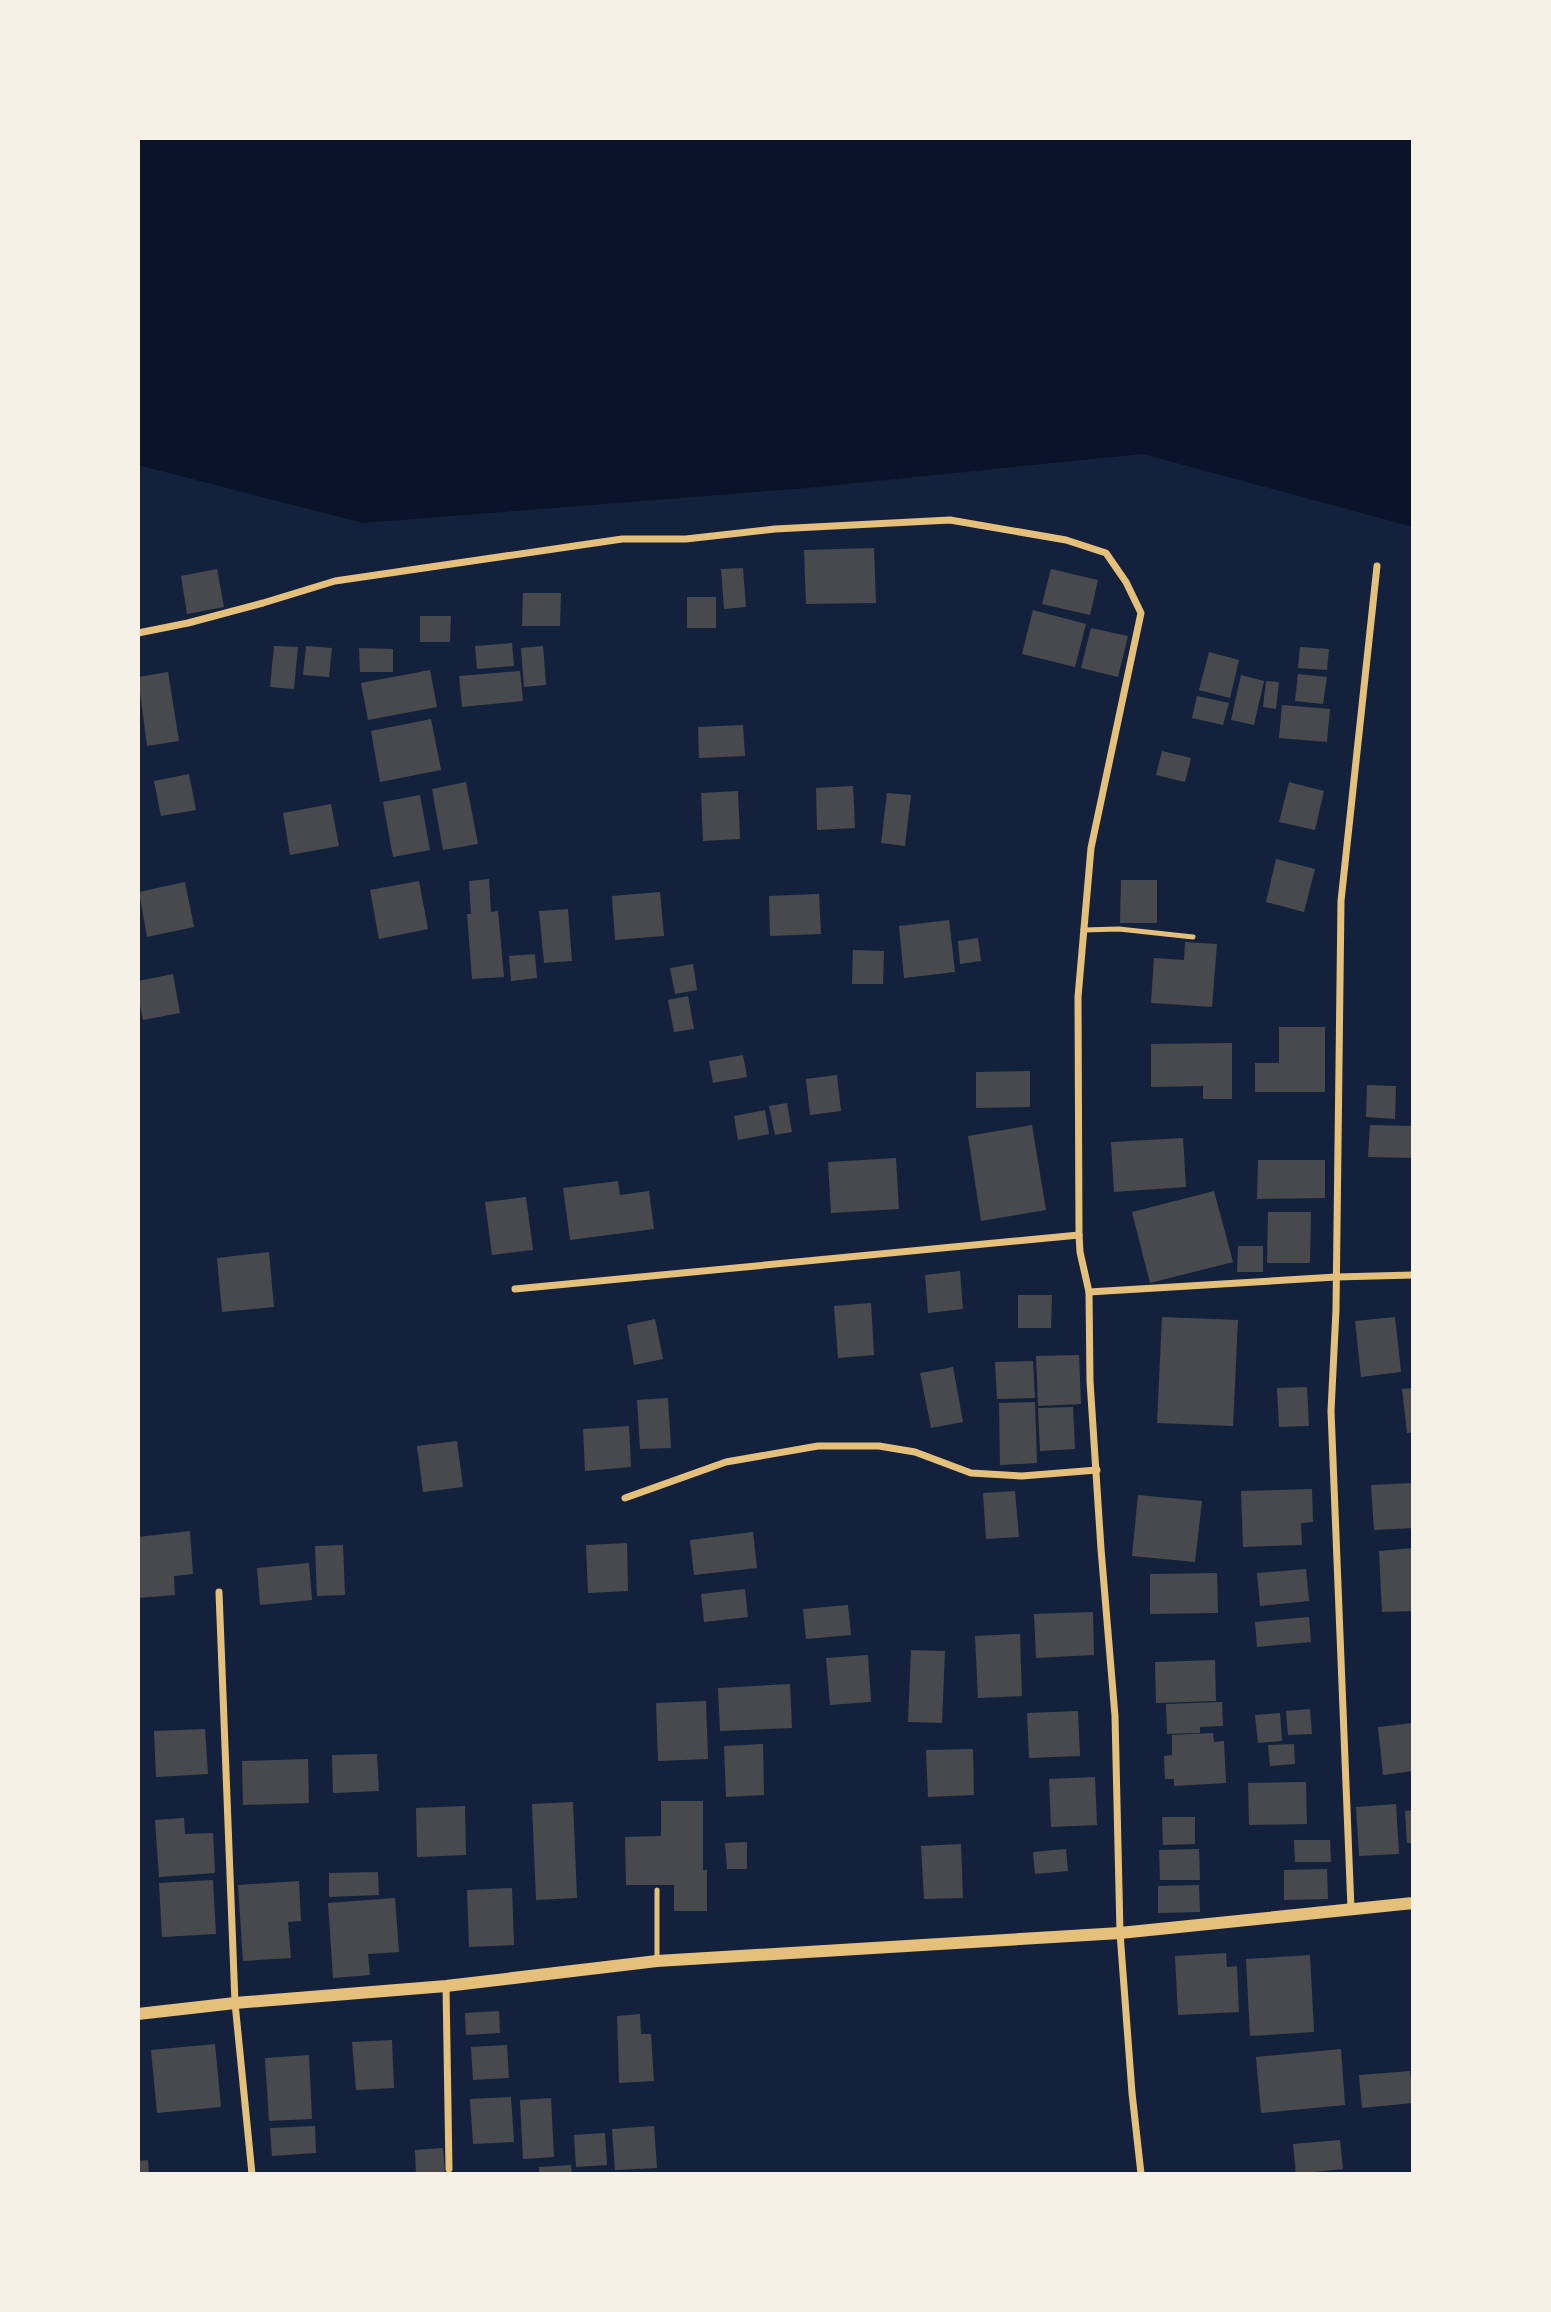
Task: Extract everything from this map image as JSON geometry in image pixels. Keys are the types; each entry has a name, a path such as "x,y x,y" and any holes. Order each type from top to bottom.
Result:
{"street":[{"path":"138,634 263,603 335,581 622,539 686,538 775,529 950,520 1066,540 1106,553 1126,582 1141,613 1091,848 1078,997 1079,1235 1089,1292 1090,1381 1115,1716 1120,1933 1141,2174"},
{"path":"1351,1909 1331,1411 1336,1278 1341,901 1377,566"},
{"path":"515,1289 1079,1235"},
{"path":"1089,1292 1413,1275"},
{"path":"625,1498 726,1462 818,1446 879,1446 915,1452 971,1473 1022,1476 1097,1471"},
{"path":"219,1592 235,2003 252,2174"},
{"path":"138,2014 235,2003 446,1986 657,1961 1120,1933 1413,1903"},
{"path":"446,1986 449,2169"}],"lane":[{"path":"1083,930 1119,929 1193,937"},
{"path":"657,1890 657,1961"}],"water":[{"path":"138,138 1413,138 1413,527 1143,454 807,488 363,523 138,465"}],"building":[{"path":"874,548 876,603 806,604 804,550"},
{"path":"743,568 746,607 724,609 721,569"},
{"path":"217,569 224,607 187,614 181,576"},
{"path":"1051,569 1098,580 1090,615 1042,604"},
{"path":"523,593 561,593 560,626 522,626"},
{"path":"687,597 716,597 716,628 687,628"},
{"path":"1033,610 1086,624 1075,667 1022,654"},
{"path":"420,616 451,616 450,642 420,642"},
{"path":"1091,628 1128,636 1118,677 1081,668"},
{"path":"512,643 514,666 477,669 475,646"},
{"path":"274,646 298,647 294,689 270,687"},
{"path":"306,646 332,648 329,677 303,675"},
{"path":"543,646 546,685 524,687 521,648"},
{"path":"1300,647 1329,649 1327,670 1298,668"},
{"path":"359,648 393,649 393,672 360,672"},
{"path":"1209,652 1239,660 1230,698 1199,690"},
{"path":"430,670 437,707 368,720 361,683"},
{"path":"520,671 523,701 462,707 459,676"},
{"path":"168,672 179,741 147,746 138,677"},
{"path":"1298,674 1327,677 1323,704 1295,701"},
{"path":"1241,675 1264,681 1254,725 1231,720"},
{"path":"1266,681 1279,682 1276,709 1263,707"},
{"path":"1197,696 1229,703 1223,725 1192,718"},
{"path":"1282,705 1330,709 1327,742 1279,738"},
{"path":"431,719 441,770 380,782 371,731"},
{"path":"743,725 745,756 699,758 698,727"},
{"path":"1162,751 1191,758 1185,782 1156,775"},
{"path":"189,774 196,810 161,816 154,781"},
{"path":"466,782 478,844 443,850 432,789"},
{"path":"1289,782 1324,791 1315,830 1279,822"},
{"path":"853,786 855,828 817,830 816,788"},
{"path":"738,791 740,839 703,841 701,793"},
{"path":"887,793 911,795 905,846 881,843"},
{"path":"420,795 430,850 393,857 383,802"},
{"path":"331,804 339,846 290,855 283,813"},
{"path":"1276,859 1315,869 1304,912 1266,902"},
{"path":"489,879 491,912 498,911 504,977 472,979 467,914 471,914 469,881"},
{"path":"1121,880 1157,880 1157,923 1120,923"},
{"path":"419,881 428,929 379,939 370,890"},
{"path":"185,882 194,927 147,937 139,892"},
{"path":"660,892 664,936 615,940 612,896"},
{"path":"819,894 821,934 770,936 769,896"},
{"path":"568,909 572,961 544,963 539,911"},
{"path":"949,920 955,972 904,978 899,926"},
{"path":"978,938 981,961 960,964 958,941"},
{"path":"1185,942 1217,944 1212,1007 1151,1003 1154,958 1184,960"},
{"path":"853,950 884,951 883,984 852,984"},
{"path":"535,954 537,978 511,981 509,956"},
{"path":"693,964 697,990 675,994 670,968"},
{"path":"173,974 180,1013 143,1020 138,981"},
{"path":"688,996 694,1029 674,1032 668,1000"},
{"path":"1279,1027 1325,1027 1325,1092 1255,1092 1255,1063 1279,1063"},
{"path":"1232,1043 1232,1099 1203,1099 1203,1086 1151,1087 1151,1044"},
{"path":"743,1055 747,1077 713,1083 709,1061"},
{"path":"1030,1071 1030,1107 976,1108 976,1072"},
{"path":"837,1075 841,1111 810,1115 806,1079"},
{"path":"1367,1085 1396,1086 1395,1119 1366,1117"},
{"path":"787,1103 792,1132 775,1135 769,1106"},
{"path":"765,1110 769,1134 738,1140 734,1116"},
{"path":"1032,1125 1046,1210 981,1221 968,1136"},
{"path":"1370,1125 1413,1126 1413,1158 1368,1157"},
{"path":"1183,1138 1186,1187 1114,1192 1111,1142"},
{"path":"896,1158 899,1209 831,1213 828,1162"},
{"path":"1258,1160 1325,1160 1325,1198 1257,1199"},
{"path":"618,1181 620,1195 649,1191 654,1229 570,1240 563,1188"},
{"path":"1214,1191 1233,1262 1150,1283 1132,1212"},
{"path":"526,1197 533,1250 492,1255 485,1202"},
{"path":"1268,1212 1311,1212 1310,1263 1267,1263"},
{"path":"1238,1246 1263,1246 1263,1272 1237,1272"},
{"path":"269,1252 274,1307 222,1312 217,1258"},
{"path":"960,1271 963,1309 928,1313 925,1275"},
{"path":"1018,1295 1052,1295 1051,1328 1018,1328"},
{"path":"871,1303 874,1355 838,1358 834,1306"},
{"path":"1162,1317 1238,1320 1233,1426 1157,1423"},
{"path":"1395,1317 1401,1372 1361,1377 1355,1321"},
{"path":"655,1319 663,1359 634,1365 627,1325"},
{"path":"1079,1355 1081,1404 1038,1406 1036,1356"},
{"path":"1033,1361 1035,1398 997,1399 995,1362"},
{"path":"953,1367 963,1422 931,1428 920,1373"},
{"path":"1307,1387 1309,1426 1279,1427 1277,1388"},
{"path":"1413,1388 1413,1432 1407,1433 1402,1389"},
{"path":"668,1398 671,1448 640,1449 637,1400"},
{"path":"1035,1402 1037,1463 1000,1465 999,1403"},
{"path":"1073,1407 1075,1449 1040,1451 1038,1408"},
{"path":"629,1426 631,1467 585,1471 583,1429"},
{"path":"457,1441 463,1487 423,1492 417,1446"},
{"path":"1413,1483 1413,1528 1374,1530 1371,1485"},
{"path":"1312,1489 1313,1522 1301,1523 1302,1545 1243,1547 1241,1491"},
{"path":"1015,1491 1019,1537 986,1539 983,1493"},
{"path":"1138,1495 1202,1501 1195,1562 1132,1556"},
{"path":"190,1531 193,1574 174,1576 175,1595 138,1598 138,1537"},
{"path":"753,1532 757,1568 694,1575 690,1540"},
{"path":"627,1543 628,1591 588,1593 586,1545"},
{"path":"343,1545 345,1595 317,1596 315,1546"},
{"path":"1413,1548 1413,1611 1382,1612 1379,1551"},
{"path":"309,1563 312,1600 260,1605 257,1568"},
{"path":"1306,1569 1309,1601 1260,1606 1257,1573"},
{"path":"1217,1573 1218,1613 1150,1614 1150,1574"},
{"path":"745,1589 748,1617 704,1622 701,1594"},
{"path":"848,1605 851,1635 806,1639 803,1609"},
{"path":"1093,1612 1094,1655 1036,1658 1034,1614"},
{"path":"1309,1617 1311,1642 1257,1647 1255,1622"},
{"path":"1020,1634 1022,1696 978,1698 975,1636"},
{"path":"911,1650 945,1651 942,1723 908,1722"},
{"path":"868,1655 871,1702 830,1705 826,1658"},
{"path":"1215,1660 1216,1701 1156,1703 1155,1662"},
{"path":"790,1684 792,1728 720,1731 718,1688"},
{"path":"706,1701 708,1759 658,1761 656,1703"},
{"path":"1222,1702 1223,1726 1200,1727 1200,1733 1167,1734 1166,1704"},
{"path":"1310,1709 1312,1734 1288,1735 1286,1711"},
{"path":"1078,1711 1080,1756 1029,1758 1027,1713"},
{"path":"1280,1713 1282,1741 1258,1743 1255,1715"},
{"path":"1413,1723 1413,1771 1383,1775 1378,1727"},
{"path":"205,1729 208,1774 156,1777 154,1731"},
{"path":"1213,1733 1214,1742 1224,1741 1226,1783 1174,1786 1174,1779 1165,1779 1164,1756 1172,1755 1172,1735"},
{"path":"763,1744 764,1795 726,1797 724,1746"},
{"path":"1294,1744 1295,1764 1270,1766 1268,1745"},
{"path":"973,1749 974,1795 928,1797 926,1750"},
{"path":"377,1754 379,1791 333,1793 332,1755"},
{"path":"308,1759 309,1803 243,1805 242,1761"},
{"path":"1095,1777 1097,1825 1051,1827 1049,1779"},
{"path":"1306,1782 1307,1824 1249,1825 1248,1783"},
{"path":"661,1801 703,1801 703,1870 707,1870 707,1911 674,1911 674,1885 626,1885 625,1837 661,1836"},
{"path":"573,1802 577,1898 536,1900 532,1804"},
{"path":"1396,1804 1399,1854 1359,1856 1356,1807"},
{"path":"465,1806 466,1855 417,1857 416,1808"},
{"path":"1413,1810 1413,1843 1407,1843 1405,1811"},
{"path":"1162,1817 1195,1817 1195,1844 1163,1845"},
{"path":"184,1818 185,1834 213,1833 215,1873 159,1877 155,1820"},
{"path":"1294,1840 1330,1840 1331,1862 1295,1862"},
{"path":"747,1842 747,1869 727,1869 725,1843"},
{"path":"961,1844 963,1898 924,1899 921,1846"},
{"path":"1066,1849 1068,1871 1035,1874 1033,1852"},
{"path":"1199,1849 1200,1880 1160,1880 1159,1850"},
{"path":"1327,1869 1328,1899 1284,1900 1284,1870"},
{"path":"378,1872 379,1895 329,1897 329,1873"},
{"path":"213,1880 216,1934 162,1937 159,1883"},
{"path":"299,1881 301,1921 288,1922 291,1958 243,1961 238,1885"},
{"path":"1199,1885 1200,1912 1158,1913 1158,1886"},
{"path":"512,1888 514,1945 469,1947 467,1890"},
{"path":"395,1898 399,1952 368,1954 370,1975 333,1978 328,1903"},
{"path":"1226,1953 1227,1967 1237,1966 1239,2012 1178,2015 1175,1956"},
{"path":"1310,1955 1314,2032 1250,2036 1246,1959"},
{"path":"499,2011 500,2033 466,2035 465,2013"},
{"path":"640,2014 641,2034 651,2034 654,2081 619,2083 617,2016"},
{"path":"392,2040 394,2088 356,2090 352,2042"},
{"path":"215,2044 221,2107 157,2113 151,2050"},
{"path":"507,2045 509,2078 473,2080 471,2047"},
{"path":"1341,2049 1345,2105 1261,2113 1256,2057"},
{"path":"309,2055 312,2119 269,2121 265,2058"},
{"path":"1410,2071 1413,2103 1362,2108 1359,2075"},
{"path":"511,2097 514,2142 473,2144 470,2099"},
{"path":"551,2098 554,2157 523,2159 520,2100"},
{"path":"315,2126 316,2153 272,2156 270,2128"},
{"path":"654,2126 657,2168 615,2170 612,2129"},
{"path":"605,2133 607,2165 576,2167 574,2135"},
{"path":"1340,2140 1343,2169 1296,2174 1293,2144"},
{"path":"443,2148 445,2174 416,2174 415,2150"},
{"path":"148,2160 149,2174 138,2174 138,2161"},
{"path":"571,2165 572,2174 539,2174 539,2167"}]}
